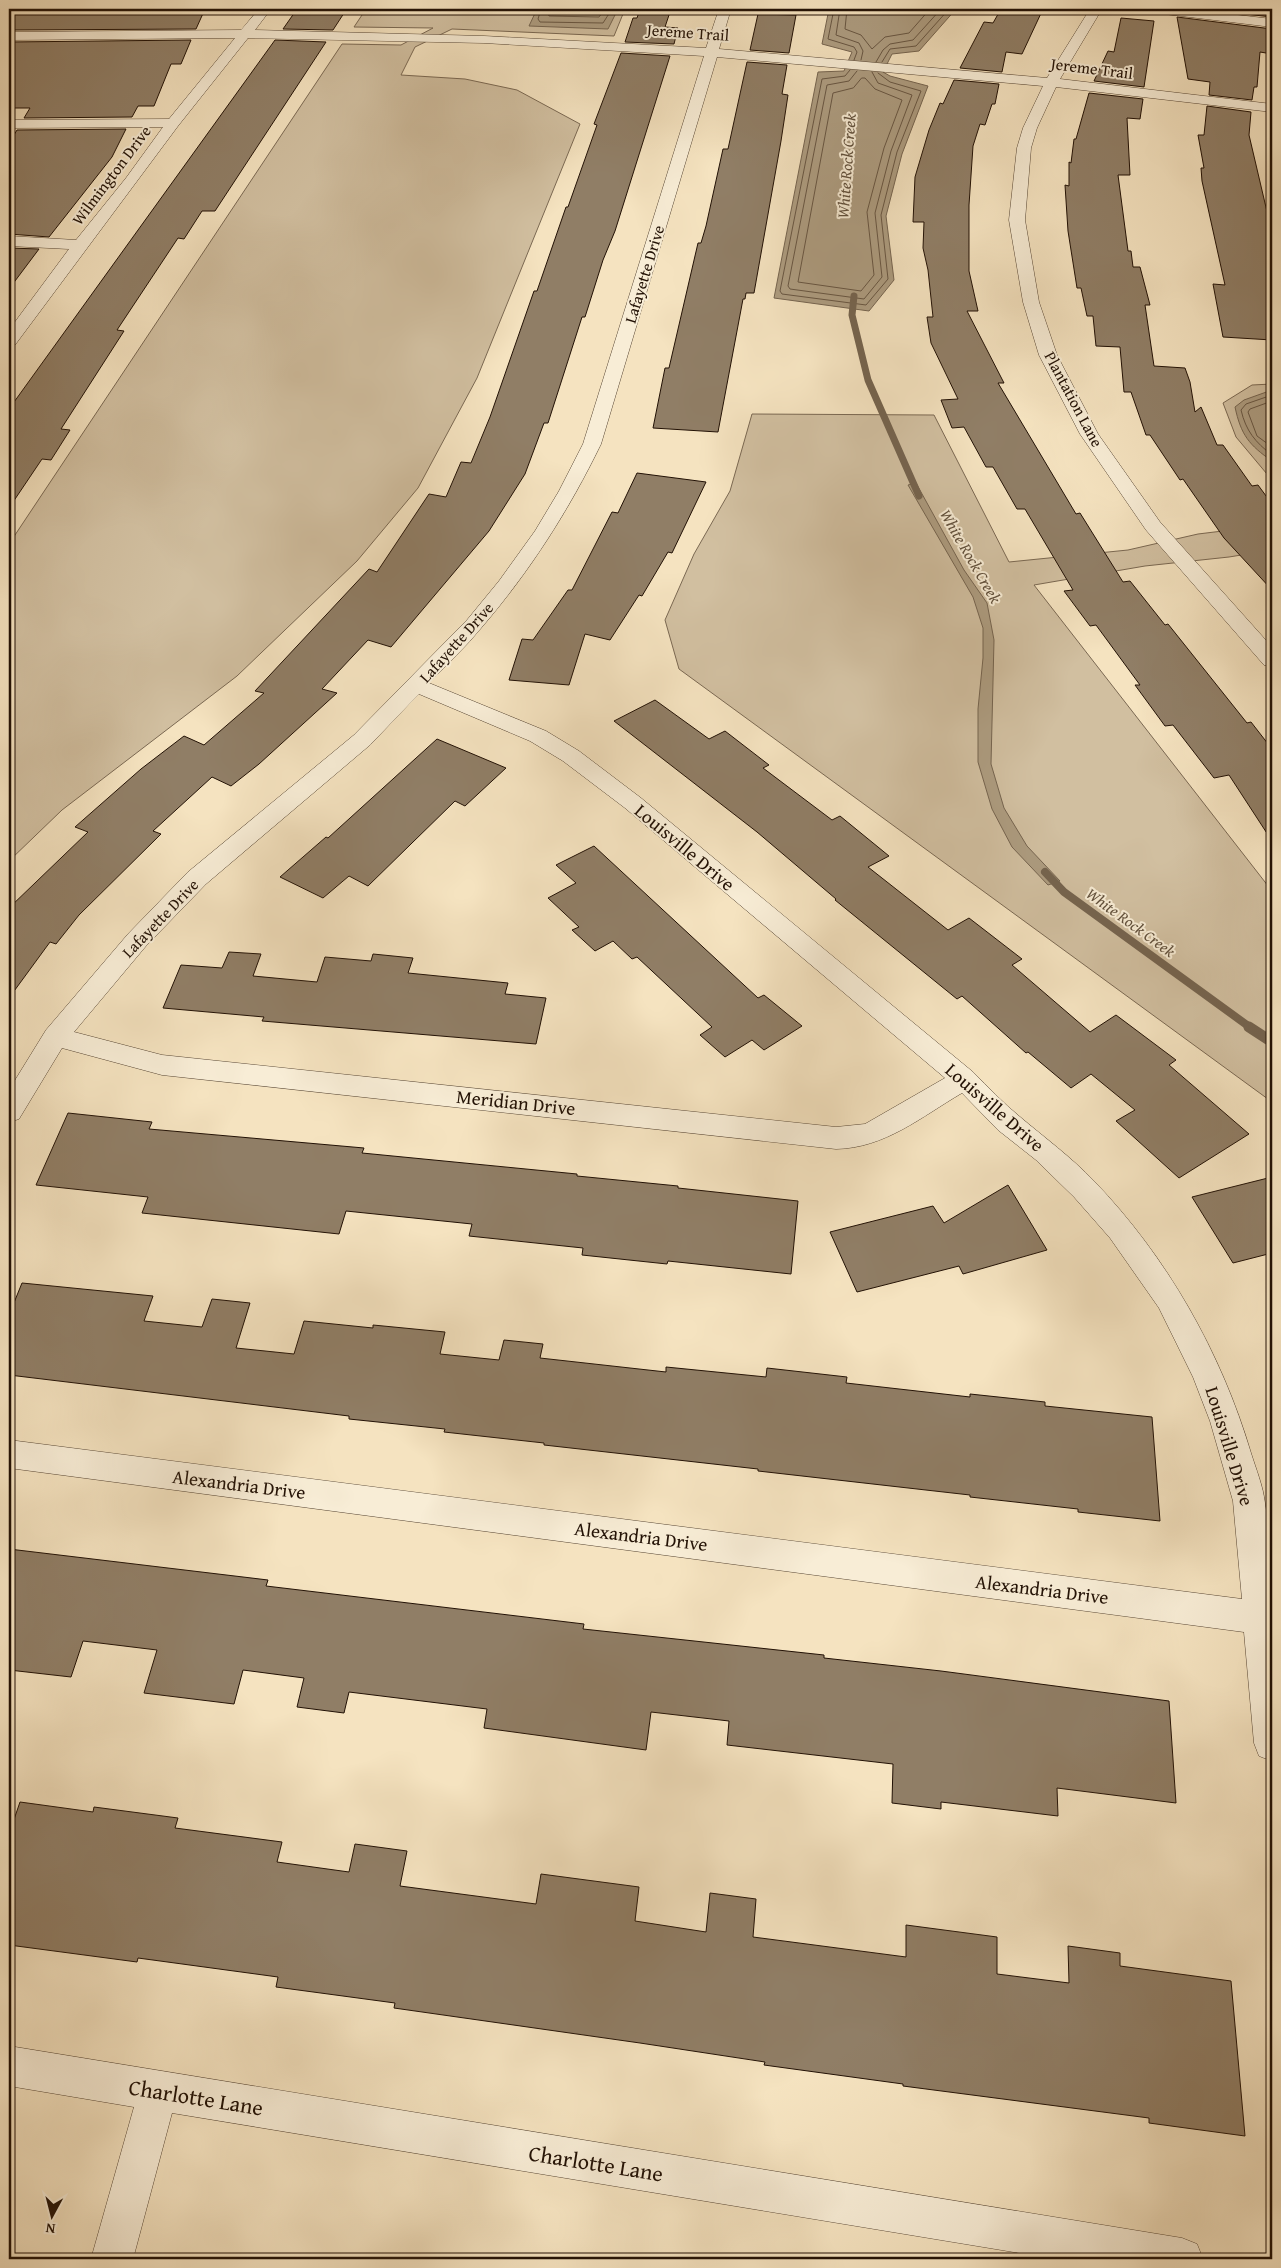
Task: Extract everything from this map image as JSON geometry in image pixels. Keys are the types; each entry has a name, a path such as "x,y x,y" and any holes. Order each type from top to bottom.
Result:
{"street":[{"name":"Wilmington Drive","path":"9,341 173,123 265,9"},
{"name":"Lafayette Drive","path":"9,1112 55,1038 137,940 197,878 362,740 416,685 474,624 511,579 569,491 588,453 725,9"},
{"name":"Plantation Lane","path":"1096,9 1060,65 1054,82 1030,128 1024,148 1017,220 1031,302 1048,356 1089,434 1153,526 1272,660"},
{"path":"1156,9 1272,23"},
{"name":"Jereme Trail","path":"9,36 245,34 432,38 712,52 908,66 1272,108"},
{"path":"9,124 173,123"},
{"path":"9,241 80,245"},
{"name":"Louisville Drive","path":"416,685 538,736 571,756 633,803 964,1079 1008,1123 1046,1152 1084,1189 1120,1230 1169,1299 1208,1375 1226,1421 1249,1501 1266,1618 1272,1743"},
{"name":"Meridian Drive","path":"55,1038 162,1065 842,1138 859,1138 873,1133 964,1079"},
{"name":"Alexandria Drive","path":"9,1454 1266,1618"},
{"name":"Charlotte Lane","path":"9,2066 1182,2259"},
{"path":"112,2259 158,2091"}],"shaded area":[{"path":"366,9 625,9 614,36 452,29 415,47 401,75 465,79 517,90 580,124 477,378 418,488 357,561 237,676 62,810 9,861 9,544 342,44 401,45 433,28 354,27"},
{"path":"1272,384 1272,480 1236,437 1223,403 1252,385"},
{"path":"752,414 934,415 1009,562 1128,550 1198,534 1272,525 1272,550 1229,557 1145,566 1034,585 1272,891 1272,1102 679,669 665,620 694,554 730,491"}],"water":[{"path":"537,9 618,9 608,29 529,26"},
{"path":"829,9 956,9 919,51 892,54 883,72 890,76 928,86 902,154 886,216 894,280 869,311 774,298 818,72 844,71 852,52 822,44"},
{"path":"1272,390 1272,461 1257,450 1247,438 1240,425 1235,407 1244,400"},
{"path":"916,483 964,570 987,603 994,640 991,764 1004,808 1027,846 1060,881 1048,885 1012,847 992,809 978,762 978,709 983,658 983,628 973,597 908,485"}],"building":[{"path":"9,9 205,9 196,29 9,30"},
{"path":"297,9 346,10 333,30 283,29"},
{"path":"640,9 671,9 665,27 678,28 674,44 625,42 633,18 637,18"},
{"path":"1001,9 1043,9 1022,54 1006,52 1002,72 960,68 984,22 993,23"},
{"path":"1200,9 1272,9 1272,17"},
{"path":"758,14 796,15 789,53 750,50"},
{"path":"1177,17 1272,29 1272,54 1260,52 1257,87 1254,87 1252,100 1209,95 1210,82 1188,79"},
{"path":"1121,18 1154,21 1144,87 1094,81 1108,51 1114,52"},
{"path":"191,40 181,64 171,64 154,106 138,106 132,117 24,118 30,108 9,108 9,42"},
{"path":"275,40 326,42 215,211 202,211 184,239 178,238 117,330 124,331 61,429 70,430 51,460 42,459 9,508 9,409"},
{"path":"621,53 670,56 615,231 603,260 585,317 582,317 548,423 544,423 525,474 489,531 391,647 368,640 322,689 337,693 259,764 231,786 212,777 153,831 161,834 79,915 56,944 50,942 9,998 9,908 88,832 75,827 141,769 184,736 204,745 264,693 255,691 369,569 377,572 429,494 446,497 461,462 471,463 490,417 534,291 537,291 566,207 568,207 597,125 594,124"},
{"path":"747,62 787,65 782,94 788,95 754,293 746,293 745,299 743,299 718,432 653,428 665,368 669,368 698,243 701,243 706,226 723,149 728,149"},
{"path":"954,80 999,84 995,104 992,104 985,125 980,124 973,146 969,205 969,271 978,311 967,311 1004,383 998,383 1076,514 1080,513 1123,582 1130,581 1165,625 1168,624 1247,723 1251,722 1272,749 1272,841 1229,775 1214,778 1173,725 1165,726 1135,685 1140,685 1096,625 1090,626 1064,591 1073,590 1025,509 1017,509 993,467 986,467 964,427 952,428 941,400 958,399 931,343 927,317 933,317 928,270 923,248 924,222 913,222 915,177 929,130 940,103 943,104"},
{"path":"1089,93 1143,99 1140,119 1127,118 1130,175 1118,175 1128,251 1131,251 1133,267 1140,267 1150,305 1145,305 1154,366 1185,368 1190,382 1195,412 1201,407 1217,445 1223,445 1252,486 1258,485 1272,504 1272,590 1224,538 1183,479 1180,480 1150,435 1146,435 1131,392 1124,392 1120,347 1096,346 1093,316 1087,316 1081,288 1077,288 1068,231 1065,185 1069,186 1069,162 1071,163 1074,139 1076,139"},
{"path":"1207,106 1251,112 1249,135 1272,233 1272,340 1223,337 1213,284 1225,285 1202,181 1201,168 1204,168 1198,135 1204,135"},
{"path":"126,129 112,157 49,237 9,234 9,143 17,130"},
{"path":"9,248 39,249 9,289"},
{"path":"637,473 706,482 672,553 668,552 642,596 639,595 610,640 585,634 569,685 509,680 522,639 533,640 568,590 572,590 612,512 618,513"},
{"path":"655,700 709,739 725,731 769,765 763,768 832,820 840,816 889,856 868,867 948,930 969,918 1022,959 1012,965 1090,1032 1116,1015 1176,1060 1169,1065 1249,1134 1179,1178 1116,1121 1135,1110 1091,1074 1071,1088 1028,1052 1026,1053 962,996 957,999 835,900 757,832 614,721"},
{"path":"437,739 506,768 465,806 455,801 368,886 349,876 323,898 280,877 326,837 328,838"},
{"path":"594,846 758,998 764,995 802,1026 764,1050 752,1040 725,1057 700,1035 712,1027 637,957 632,959 613,941 595,951 572,930 579,927 548,898 576,883 556,865"},
{"path":"229,952 261,954 253,976 317,982 325,957 371,961 373,954 413,958 408,973 508,983 505,994 546,998 536,1044 262,1021 264,1017 163,1008 181,965 222,968"},
{"path":"68,1113 152,1122 149,1129 364,1148 362,1153 577,1174 577,1176 798,1201 791,1274 668,1261 667,1264 582,1255 583,1248 469,1236 472,1224 346,1211 339,1234 142,1213 148,1197 36,1185"},
{"path":"1272,1177 1272,1253 1233,1263 1192,1197"},
{"path":"1008,1185 1047,1250 963,1274 959,1266 857,1292 830,1232 933,1206 944,1223"},
{"path":"22,1283 153,1296 144,1321 202,1327 212,1299 250,1303 236,1348 294,1354 304,1321 373,1328 373,1325 445,1332 440,1354 499,1360 504,1340 543,1344 540,1358 666,1372 666,1367 766,1377 767,1368 847,1377 846,1383 970,1397 970,1394 1045,1402 1045,1406 1152,1417 1160,1521 1078,1512 1078,1509 970,1497 970,1495 544,1445 544,1443 444,1432 445,1429 349,1419 349,1416 9,1375 9,1315"},
{"path":"9,1549 268,1580 266,1586 584,1624 583,1629 824,1655 824,1658 941,1671 1169,1701 1176,1803 1057,1788 1058,1816 941,1802 941,1809 892,1803 893,1764 727,1745 729,1721 651,1712 646,1750 484,1728 487,1709 349,1692 344,1713 297,1707 304,1678 243,1670 234,1704 144,1693 157,1650 83,1641 71,1677 9,1670"},
{"path":"20,1802 93,1812 94,1807 178,1818 175,1828 282,1842 277,1862 349,1872 355,1844 407,1851 400,1886 536,1904 541,1874 639,1887 635,1921 706,1932 710,1893 756,1899 753,1937 906,1957 906,1925 997,1937 997,1974 1069,1983 1068,1946 1120,1953 1120,1966 1231,1981 1245,2136 1149,2123 1149,2118 903,2086 903,2084 764,2065 765,2062 394,2008 395,2003 276,1987 278,1977 138,1958 137,1962 9,1945 9,1834"}],"waterway":[{"name":"White Rock Creek","path":"854,296 852,315 868,380 919,496"},
{"name":"White Rock Creek","path":"1045,872 1064,892 1251,1028"},
{"name":"White Rock Creek","path":"1249,1027 1272,1042"}]}
